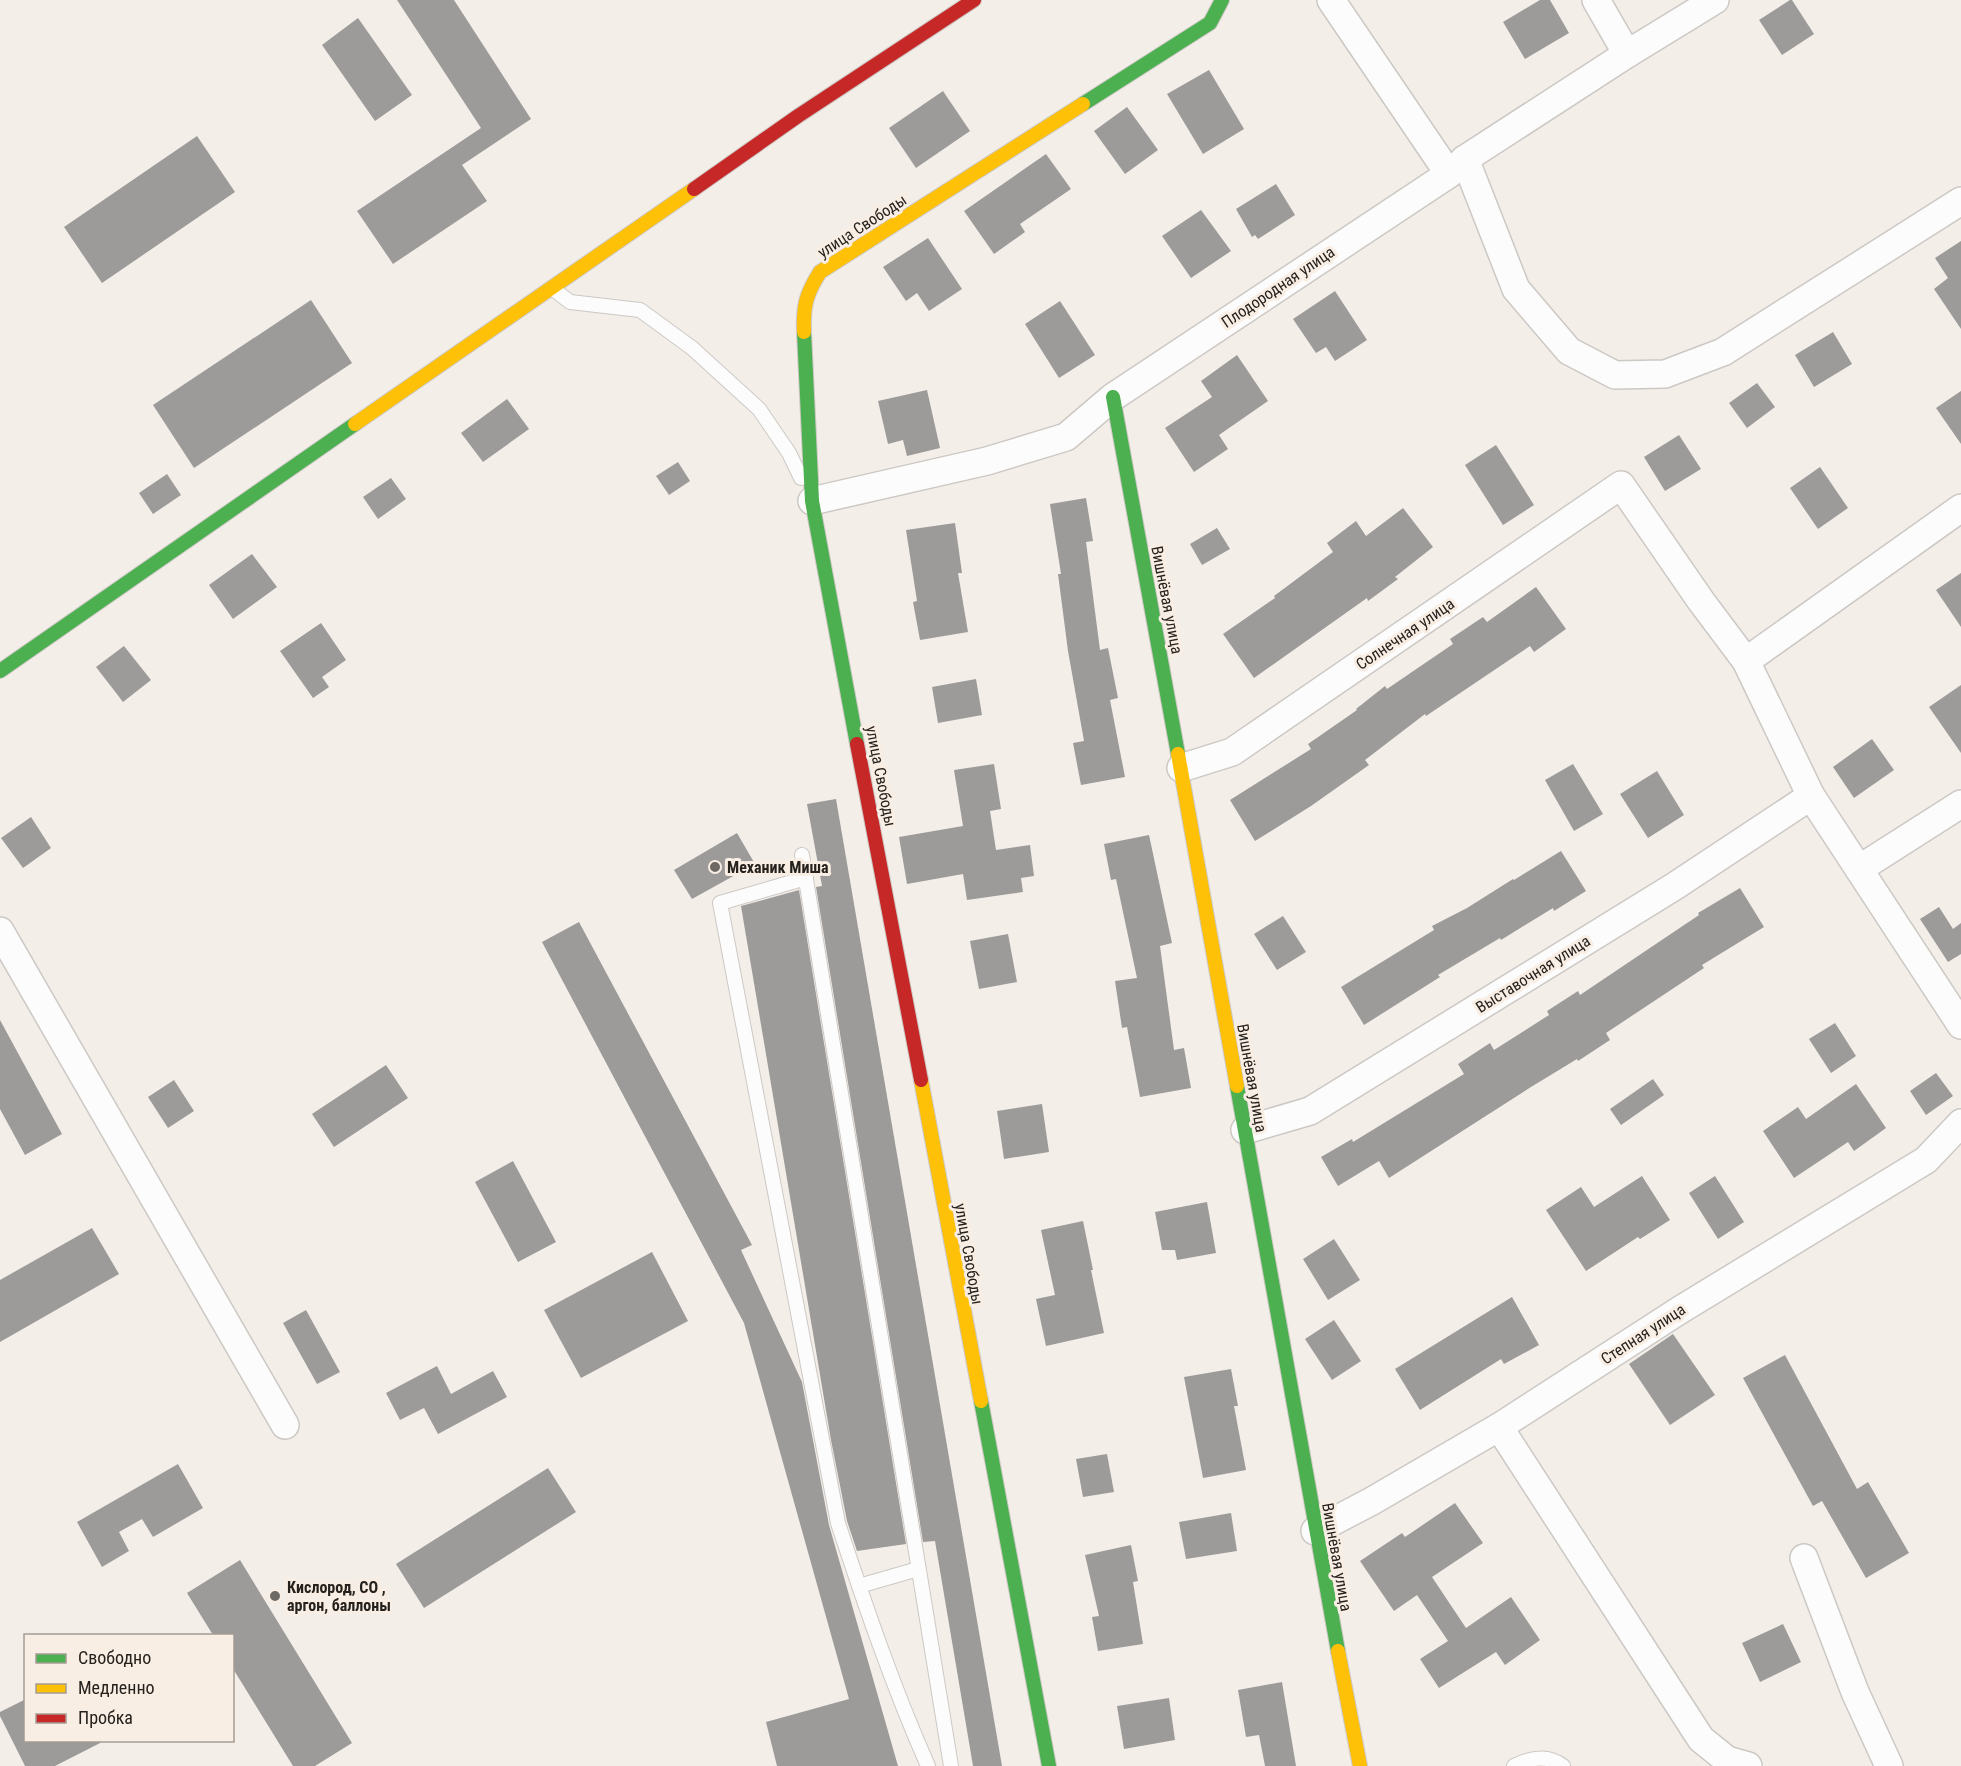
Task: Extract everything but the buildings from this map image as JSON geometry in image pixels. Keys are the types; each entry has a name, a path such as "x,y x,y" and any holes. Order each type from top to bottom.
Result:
{"street":[{"path":"0,671 798,116 974,0"},
{"name":"улица Свободы","path":"1048,1766 812,501 803,310 810,288 820,272 1210,23 1222,0"},
{"path":"1332,0 1457,166 1516,289 1569,351 1615,375 1665,374 1723,352 1961,201"},
{"path":"1596,0 1627,54"},
{"name":"Плодородная улица","path":"812,501 987,461 1066,437 1113,397 1457,166 1627,54 1715,0"},
{"name":"Вишнёвая улица","path":"1113,397 1181,768 1315,1531 1360,1766"},
{"name":"Солнечная улица","path":"1181,768 1232,753 1621,485 1701,601 1746,661"},
{"path":"1961,508 1746,661 1811,796 1961,1024"},
{"name":"Выставочная улица","path":"1245,1130 1310,1111 1675,886 1811,796"},
{"path":"1860,869 1961,804"},
{"path":"0,931 285,1425"},
{"name":"Степная улица","path":"1315,1531 1372,1501 1499,1427 1680,1310 1926,1160 1961,1123"},
{"path":"1499,1427 1701,1739 1727,1760 1748,1766"},
{"path":"1804,1558 1855,1692 1889,1766"}],"lane":[{"path":"550,287 570,302 640,310 692,348 759,409 789,453 812,501"},
{"path":"802,855 951,1766"},
{"path":"806,878 720,903 838,1522 908,1721 928,1766"},
{"path":"859,1586 918,1569"},
{"path":"1514,1766 1526,1760 1541,1758 1563,1766"}],"traffic: fast":[{"path":"1083,104 1210,23 1222,0"},
{"path":"804,332 812,501 857,744"},
{"path":"1113,397 1178,754"},
{"path":"0,671 355,424"},
{"path":"1237,1086 1338,1651"},
{"path":"981,1401 1049,1766"}],"traffic: slow":[{"path":"804,332 806,300 820,272 1083,104"},
{"path":"355,424 694,189"},
{"path":"1178,754 1237,1086"},
{"path":"921,1080 981,1401"},
{"path":"1338,1651 1360,1766"}],"traffic: jam":[{"path":"694,189 798,116 974,0"},
{"path":"857,744 921,1080"}],"place":[{"name":"Механик Миша","path":"715,867"},
{"name":"Кислород, СО , аргон, баллоны","path":"275,1596"}]}
